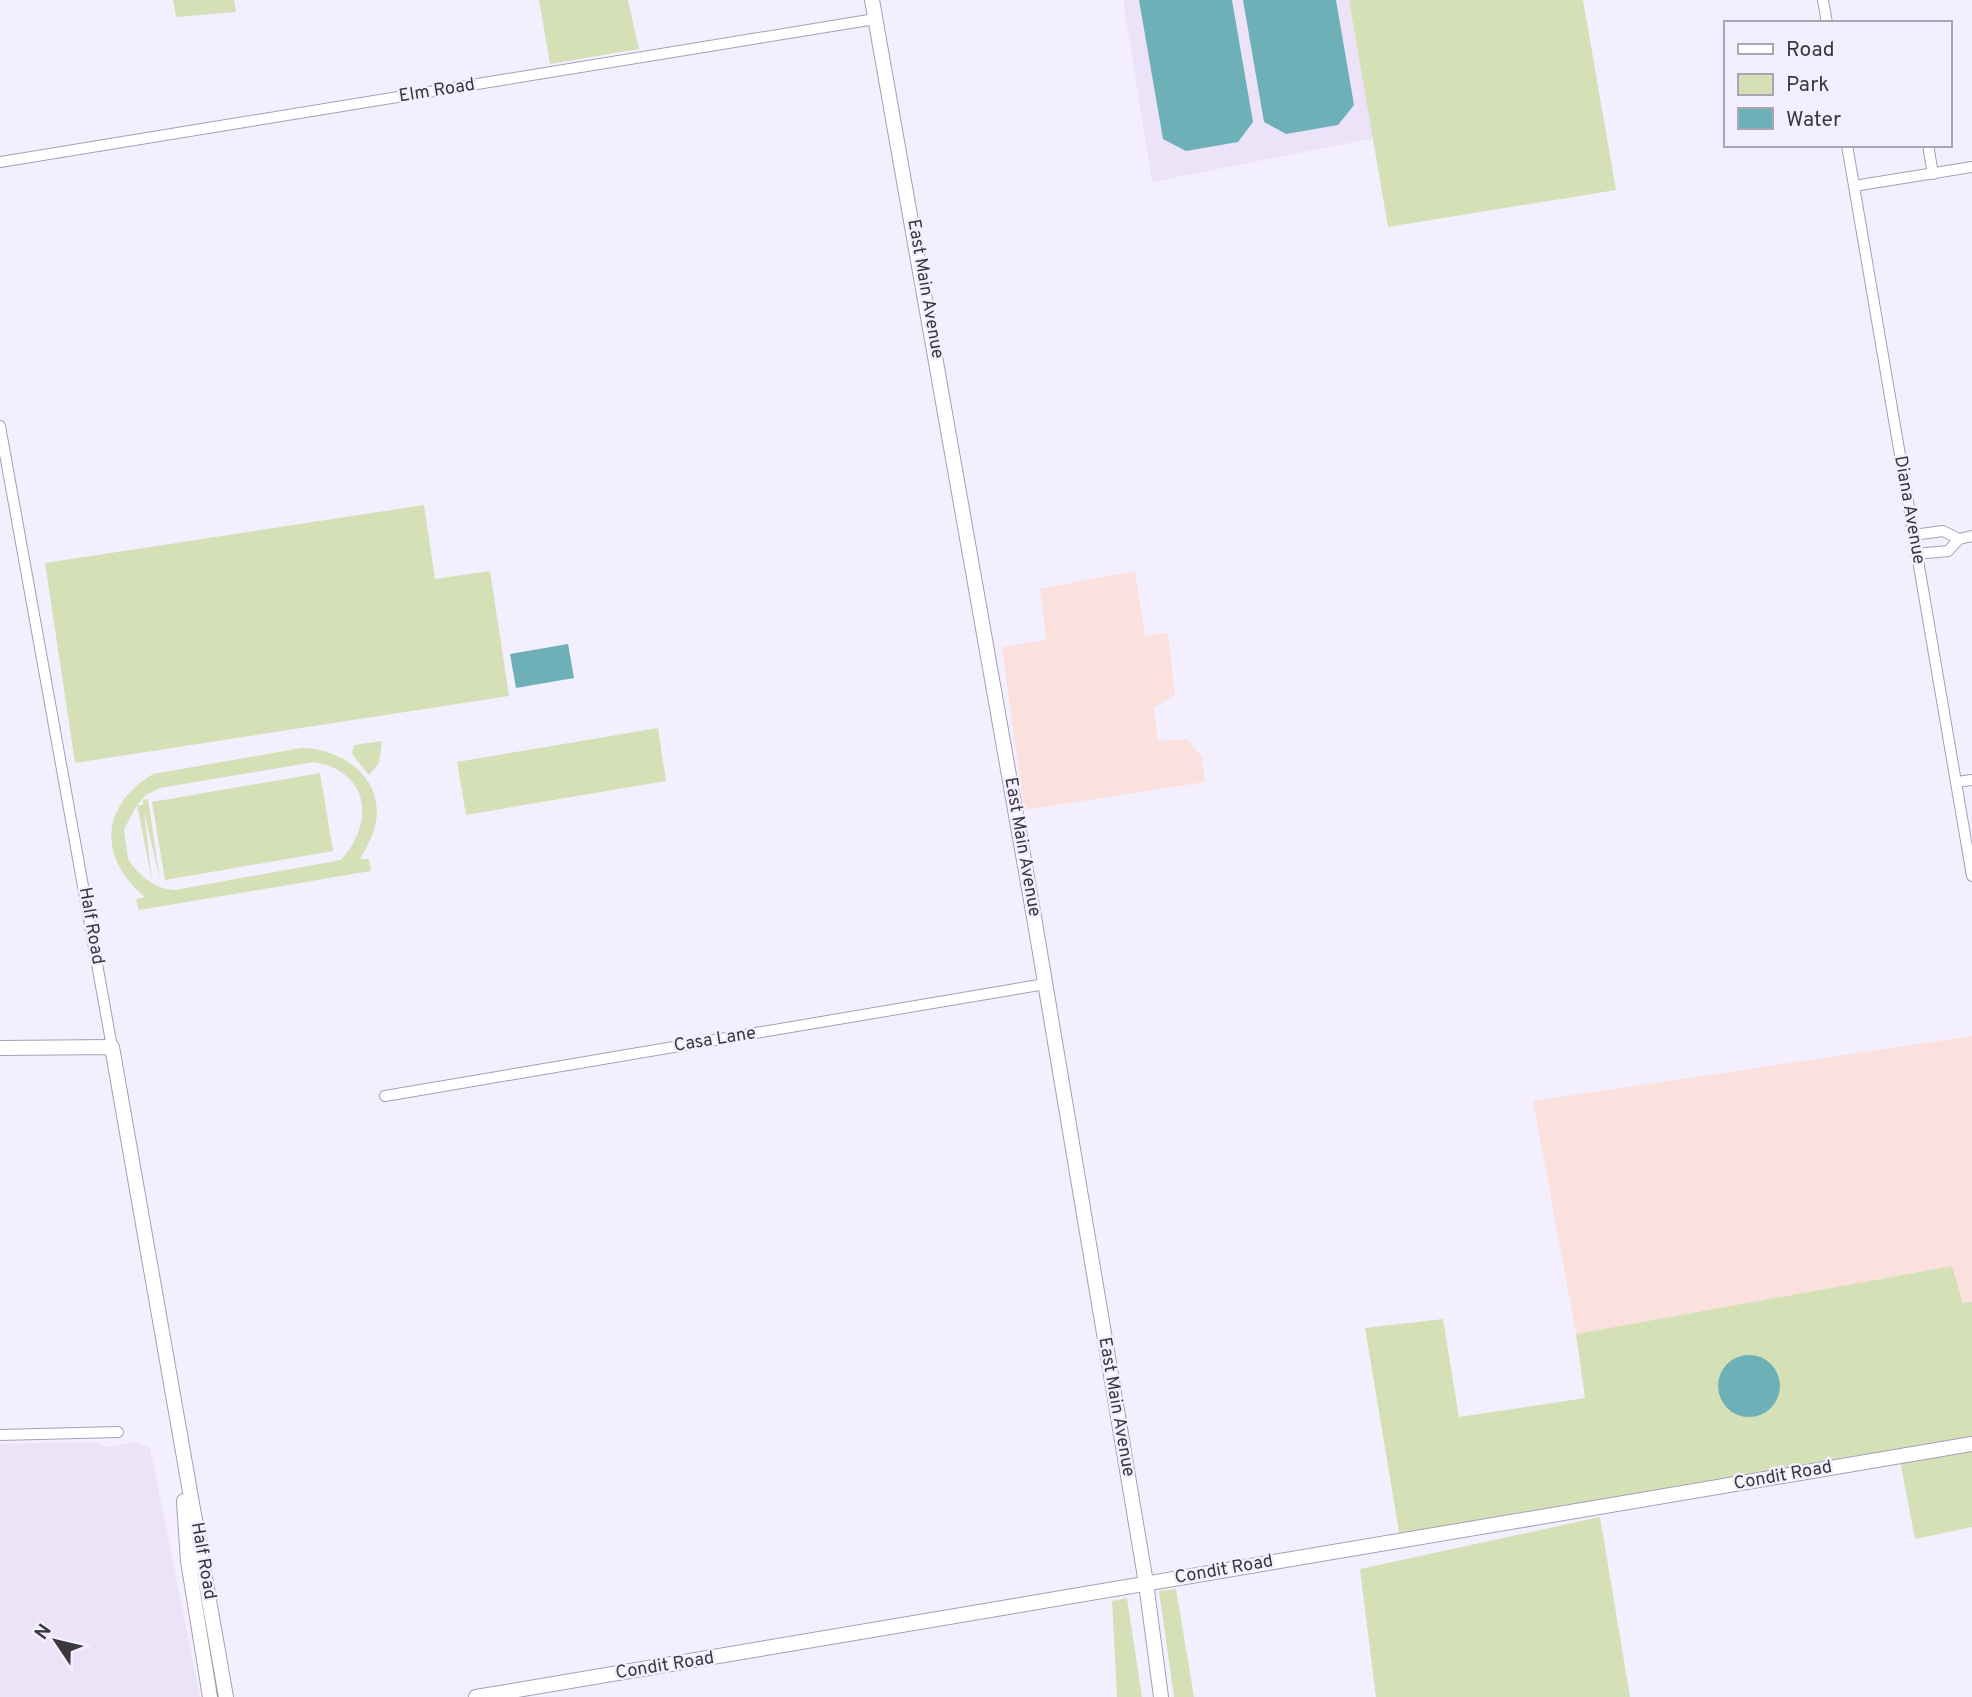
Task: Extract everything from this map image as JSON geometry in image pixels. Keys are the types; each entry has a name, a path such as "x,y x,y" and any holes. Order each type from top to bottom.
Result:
{"street":[{"name":"East Main Avenue","path":"872,0 933,331 1045,984 1146,1583 1161,1697"},
{"path":"1823,0 1827,21"},
{"name":"Elm Road","path":"0,162 875,19"},
{"name":"Diana Avenue","path":"1847,147 1972,876"},
{"path":"1928,147 1933,174"},
{"path":"1854,186 1972,167"},
{"name":"Half Road","path":"0,426 180,1426 226,1697"},
{"path":"1913,535 1943,531 1959,539"},
{"path":"1916,554 1948,551 1959,539 1972,536"},
{"path":"1956,782 1972,780"},
{"name":"Casa Lane","path":"385,1096 1045,984"},
{"path":"0,1048 112,1047"},
{"name":"Half Road","path":"180,1426 188,1560 210,1697"},
{"path":"0,1436 118,1432"},
{"name":"Condit Road","path":"476,1697 1972,1444"}],"shaded area":[{"path":"1123,0 1349,0 1375,138 1152,182"},
{"path":"1135,571 1145,636 1168,633 1175,695 1154,708 1158,741 1187,739 1202,757 1205,782 1024,810 1002,647 1046,640 1040,589"},
{"path":"1972,1036 1972,1302 1963,1303 1952,1266 1576,1334 1533,1101"},
{"path":"93,1442 110,1447 138,1442 150,1448 200,1697 0,1697 0,1444"}],"green space":[{"path":"173,0 234,0 236,12 176,17"},
{"path":"539,0 628,0 639,49 550,64"},
{"path":"1349,0 1583,0 1616,190 1388,227"},
{"path":"424,505 435,579 490,571 509,696 75,763 45,563"},
{"path":"658,728 666,781 466,815 457,762"},
{"path":"382,741 379,763 369,775 352,754 354,745"},
{"path":"301,748 328,752 352,765 362,774 375,798 375,825 360,859 369,859 371,871 139,910 136,899 145,897 119,866 113,849 112,833 115,817 123,801 153,774","holes":["314,762 347,776 356,787 361,800 362,815 359,830 341,860 175,890 148,880 128,859 124,829 137,805 146,795 160,788"]},
{"path":"320,773 333,851 165,880 152,802"},
{"path":"148,799 160,880 144,812 152,881 137,805 143,805 143,800"},
{"path":"1952,1266 1963,1303 1972,1302 1972,1527 1915,1539 1899,1456 1400,1538 1365,1328 1443,1319 1459,1417 1585,1398 1576,1334"},
{"path":"1600,1517 1630,1697 1376,1697 1360,1569"},
{"path":"1176,1589 1194,1697 1174,1697 1159,1591"},
{"path":"1127,1598 1142,1697 1117,1697 1112,1601"}],"water":[{"path":"1139,0 1232,0 1253,122 1238,142 1186,151 1163,139"},
{"path":"1243,0 1336,0 1354,105 1338,125 1286,134 1264,122"},
{"path":"568,644 574,678 516,688 510,654"},
{"path":"1743,1355 1755,1355 1771,1364 1778,1374 1778,1398 1771,1408 1755,1417 1743,1417 1732,1412 1723,1403 1718,1392 1718,1380 1723,1369 1732,1360"}]}
